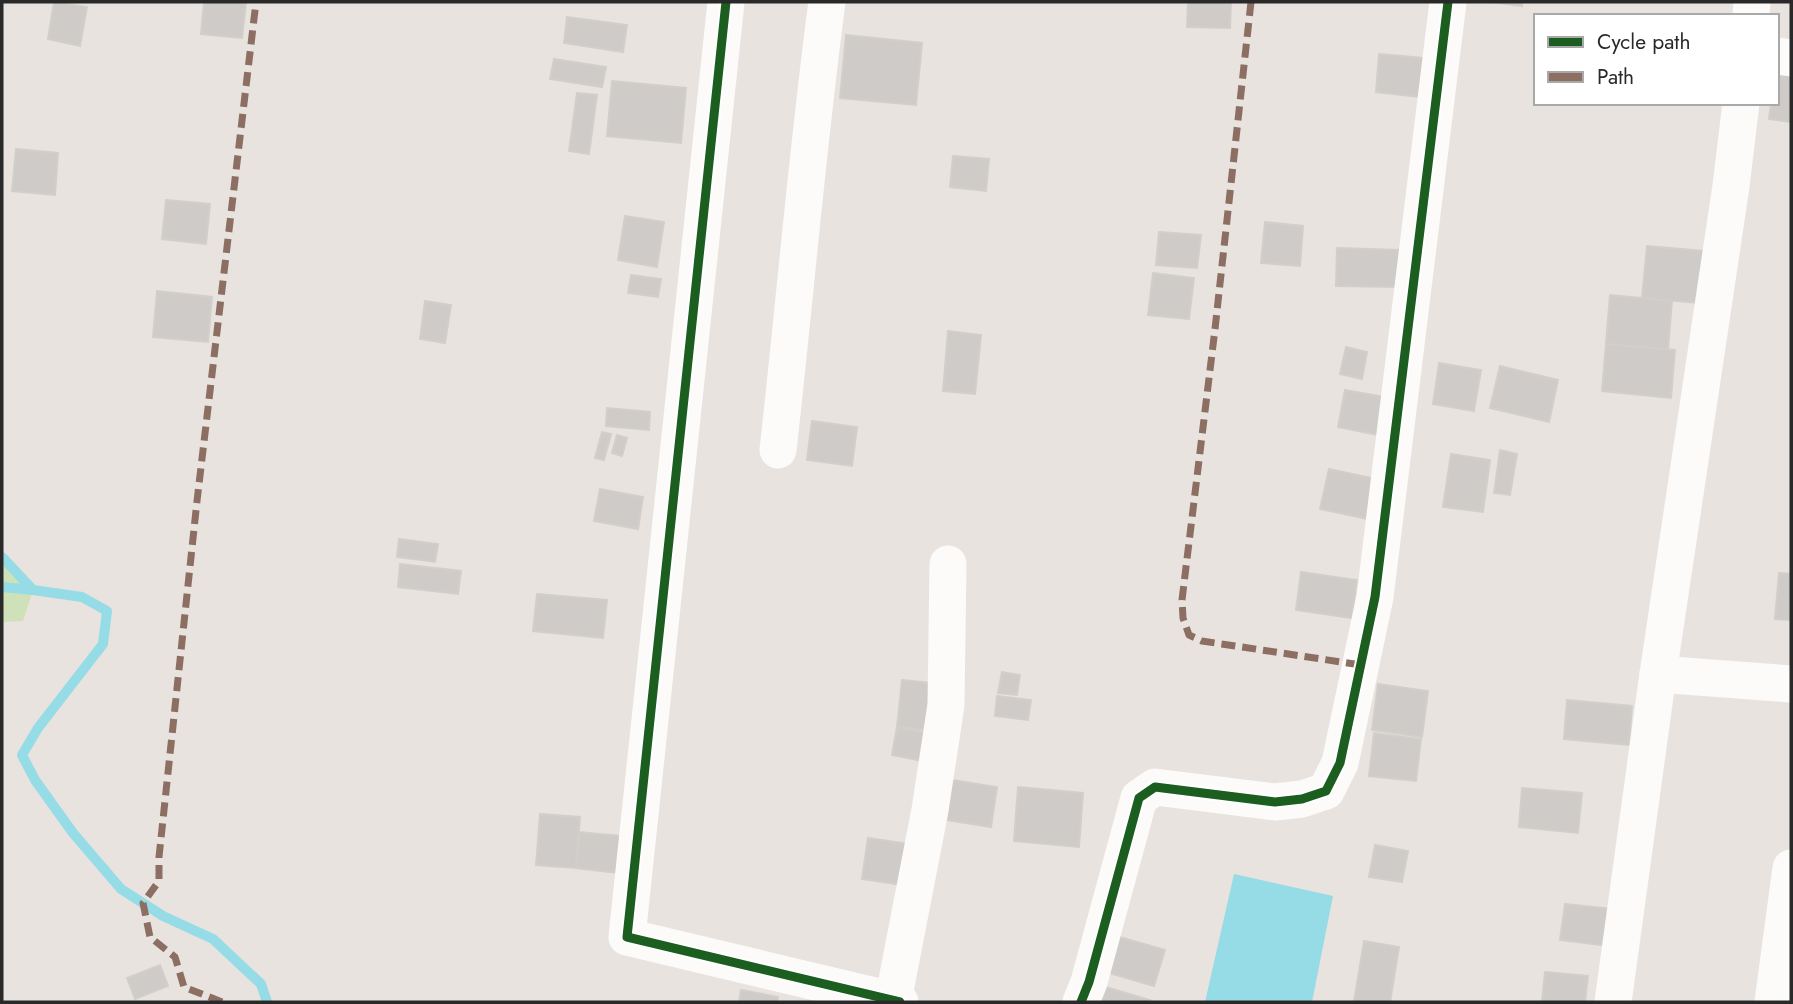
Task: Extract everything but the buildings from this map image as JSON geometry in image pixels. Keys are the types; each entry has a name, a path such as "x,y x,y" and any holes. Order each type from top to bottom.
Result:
{"street":[{"path":"726,2 627,937 897,1002 946,705 948,564"},
{"path":"778,450 816,83 827,2"},
{"path":"1081,1002 1108,915 1139,798 1155,787 1275,802 1302,799 1326,791 1340,763 1375,597 1448,2"},
{"path":"1613,1002 1741,105"},
{"path":"1658,674 1791,684"},
{"path":"1773,1002 1791,868"}],"green space":[{"path":"2,557 33,590 23,621 2,622"}],"water":[{"path":"1234,874 1333,896 1312,1002 1205,1002"}],"waterway":[{"path":"2,557 33,590 82,597 107,611 103,644 38,728 22,755 35,780 73,833 121,889 163,916 213,939 261,984 267,1002"},
{"path":"2,587 33,590"}],"marked path":[{"path":"222,1002 184,987 175,957 150,937 143,903 159,881 159,857 197,501 256,2"},
{"path":"1251,2 1182,600 1183,618 1189,635 1202,641 1361,665"}],"cycle path":[{"path":"726,2 627,937 900,1002"},
{"path":"1081,1002 1089,982 1139,798 1155,787 1275,802 1302,799 1326,791 1340,763 1375,597 1448,2"}]}
